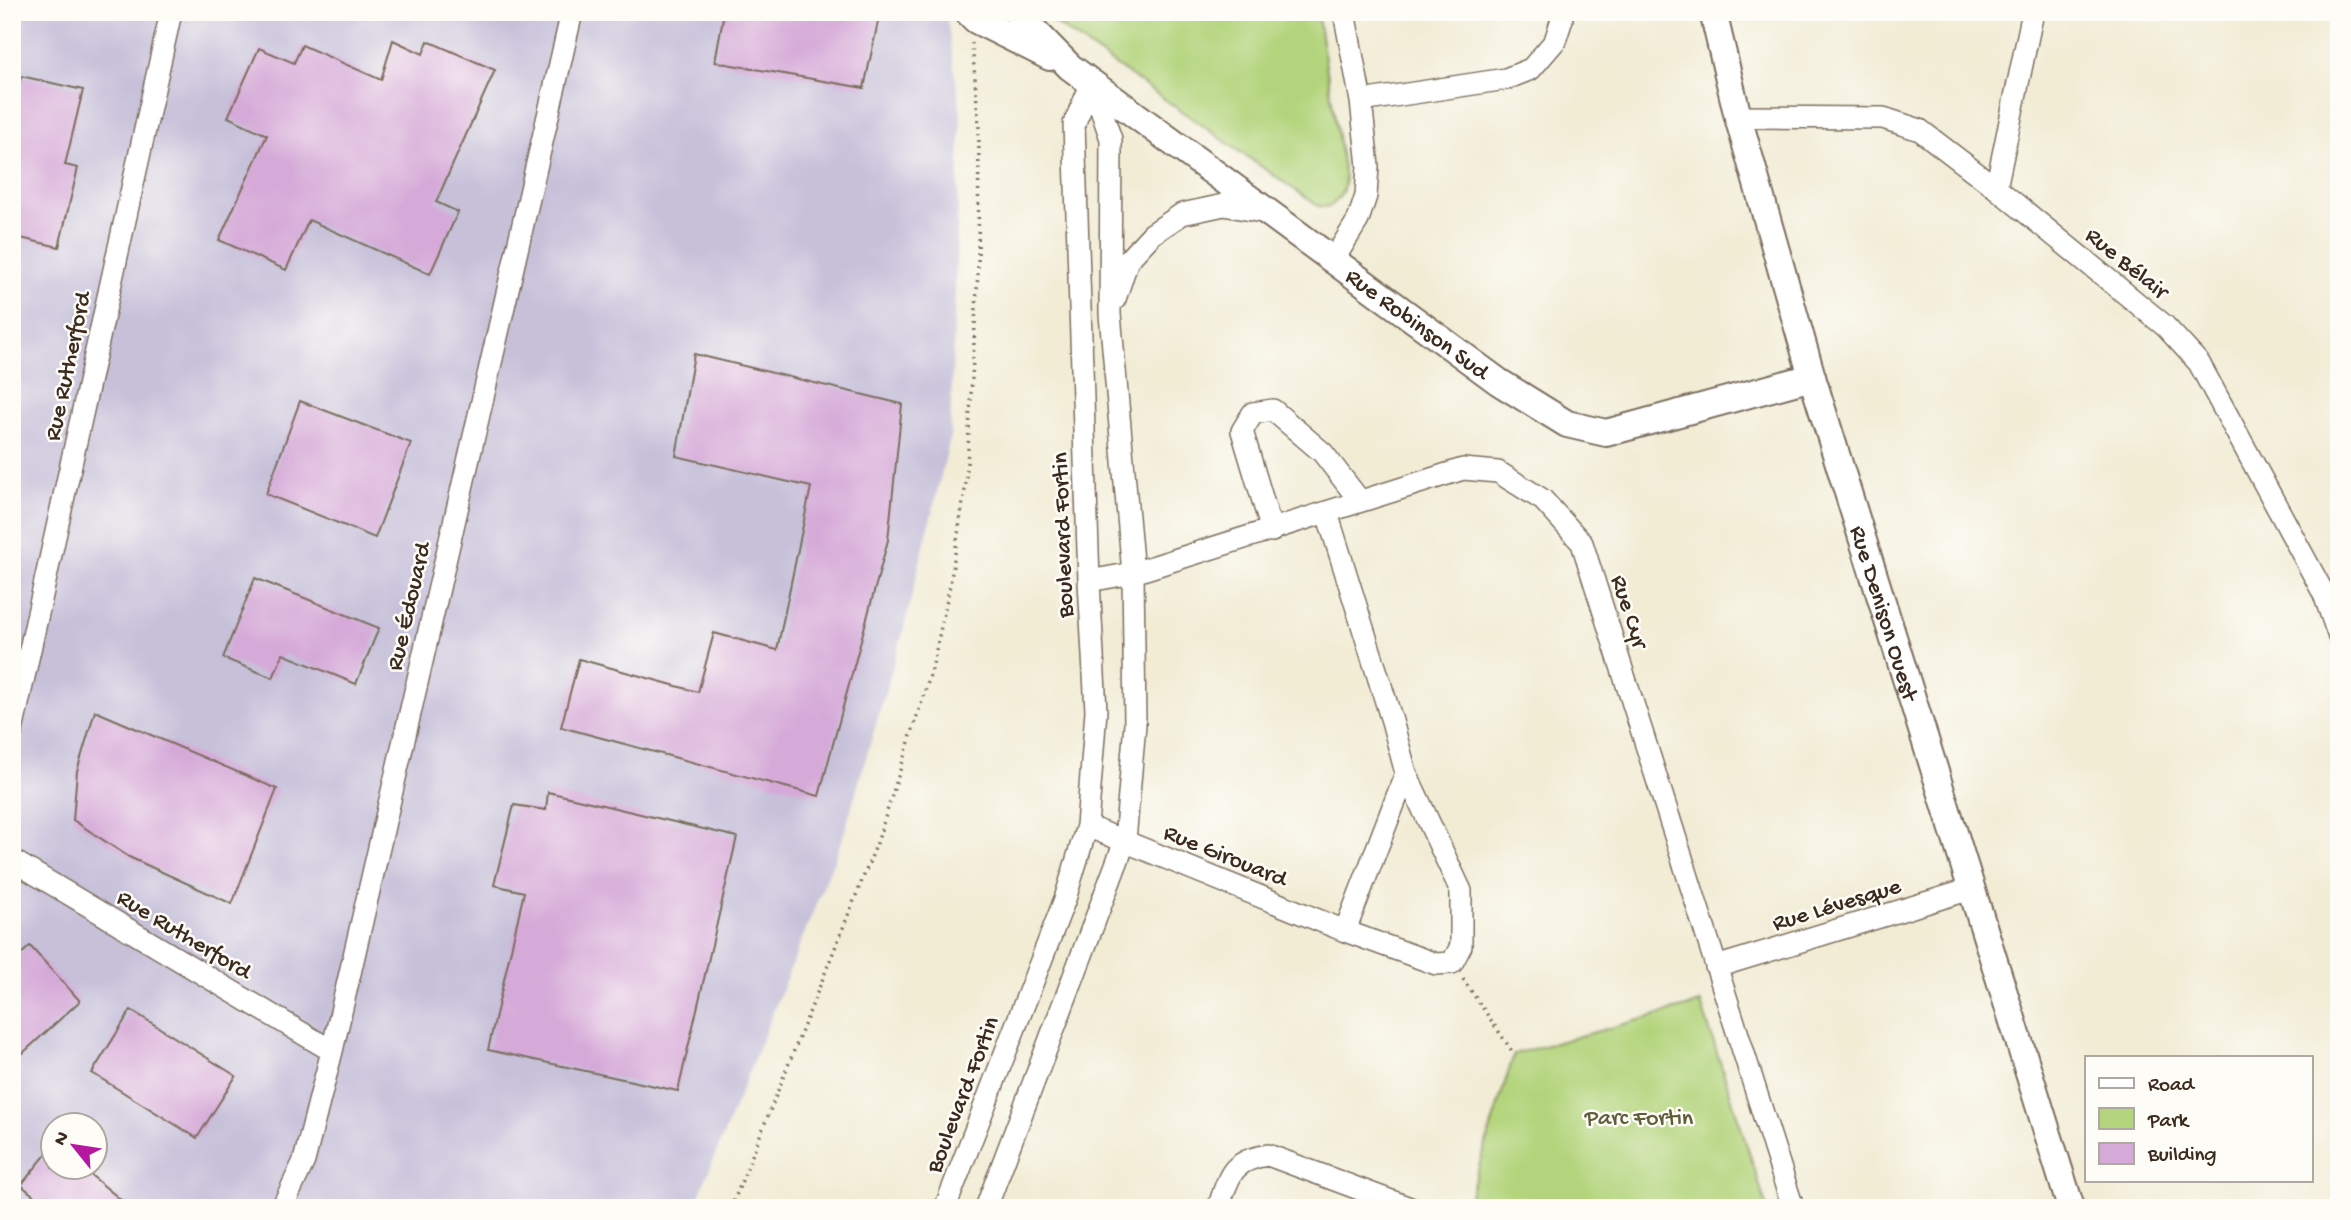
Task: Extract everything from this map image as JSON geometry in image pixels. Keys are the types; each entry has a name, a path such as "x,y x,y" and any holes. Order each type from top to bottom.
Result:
{"street":[{"name":"Rue Rutherford","path":"12,731 171,12"},
{"name":"Rue Édouard","path":"282,1208 304,1161 332,1051 572,12"},
{"name":"Rue Robinson Sud","path":"968,12 976,20 1070,67 1499,382 1567,424 1606,433 1812,377"},
{"name":"Rue Robinson Sud","path":"1016,12 1070,67"},
{"path":"1334,259 1358,220 1366,196 1368,166 1361,101 1344,12"},
{"path":"1361,101 1506,79 1531,69 1555,41 1562,19 1560,12"},
{"name":"Rue Denison Ouest","path":"1713,12 1738,117 1812,377 2071,1208"},
{"path":"1996,188 2033,12"},
{"path":"986,1208 1125,841 1135,724 1133,573 1110,314 1111,139 1092,83"},
{"name":"Boulevard Fortin","path":"976,1208 947,1202 1065,899 1087,825 1096,711 1089,581 1074,124 1092,83"},
{"name":"Rue Bélair","path":"1738,117 1883,118 1920,130 1996,188 2165,326 2199,363 2324,594 2339,637"},
{"path":"1110,314 1129,260 1152,234 1182,214 1224,205 1269,213"},
{"path":"1272,531 1241,432 1253,413 1273,411 1324,453 1360,500"},
{"name":"Rue Cyr","path":"1089,581 1133,573 1463,469 1498,472 1543,500 1582,543 1793,1208"},
{"path":"1326,513 1406,773 1461,891 1461,946 1452,962"},
{"path":"1345,931 1406,773"},
{"name":"Rue Girouard","path":"1087,825 1345,931 1436,964 1452,962"},
{"name":"Rue Rutherford","path":"12,860 332,1051"},
{"name":"Rue Lévesque","path":"1717,967 1971,889"},
{"path":"1218,1208 1232,1172 1247,1159 1268,1155 1410,1208"}],"path":[{"path":"731,1208 877,843 932,669 945,609 966,483 978,272 978,128 971,48"},
{"path":"1452,962 1514,1054"}],"shaded area":[{"path":"12,12 946,12 961,114 950,439 903,632 842,840 694,1208 12,1208"}],"green space":[{"path":"1039,12 1317,12 1345,178 1341,195 1329,207 1318,206"},
{"name":"Parc Fortin","path":"1701,1003 1767,1208 1466,1208 1514,1054"}],"building":[{"path":"724,12 880,12 864,88 715,62"},
{"path":"393,40 423,54 428,41 495,70 436,202 458,212 430,274 309,220 286,270 219,240 267,135 228,117 259,48 294,63 302,45 381,80"},
{"path":"21,76 83,90 65,165 78,168 59,247 12,236 12,114"},
{"path":"694,354 902,404 888,540 819,796 561,727 579,659 698,692 714,633 777,650 811,487 676,456"},
{"path":"300,401 411,443 375,538 266,494"},
{"path":"255,578 379,628 356,684 283,654 273,678 223,658"},
{"path":"95,711 277,789 232,904 129,857 73,820 77,771"},
{"path":"548,792 737,837 678,1091 488,1050 524,892 494,885 514,805 546,810"},
{"path":"30,946 80,1001 12,1063 12,963"},
{"path":"131,1010 236,1076 197,1138 92,1073"},
{"path":"38,1164 38,1182 99,1182 131,1208 49,1208 21,1185"}]}
